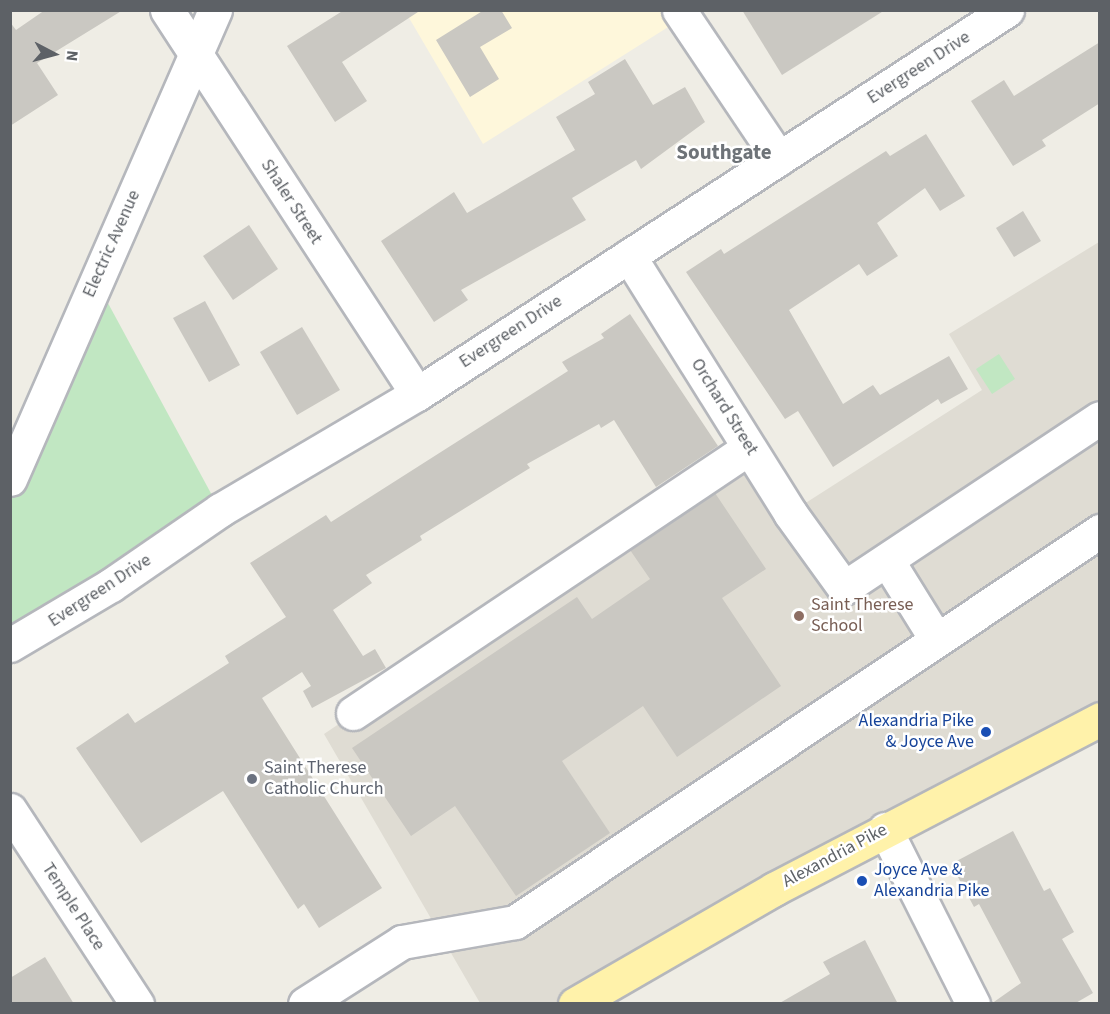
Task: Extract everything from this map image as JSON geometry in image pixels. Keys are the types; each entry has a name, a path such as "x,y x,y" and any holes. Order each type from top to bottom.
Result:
{"main road":[{"name":"Alexandria Pike","path":"575,1004 885,829 1100,719"}],"street":[{"name":"Shaler Street","path":"166,10 417,394"},
{"name":"Electric Avenue","path":"10,478 215,10"},
{"path":"679,10 778,159"},
{"name":"Evergreen Drive","path":"10,645 111,585 220,510 417,394 1007,10"},
{"name":"Orchard Street","path":"629,256 749,448 844,588 887,560"},
{"path":"936,639 887,560 1100,418"},
{"path":"353,713 749,448"},
{"path":"305,1004 402,942 515,922 1100,531"},
{"name":"Temple Place","path":"10,810 136,1004"},
{"path":"885,829 973,1004"}],"shaded area":[{"path":"679,10 684,17 483,144 405,11"},
{"name":"Saint Therese School","path":"1099,242 1099,719 575,1004 480,1003 324,734 749,448 790,513 982,390 949,334"}],"green space":[{"path":"96,281 220,510 11,645 11,479"},
{"path":"999,354 1015,379 992,394 976,369"}],"building":[{"path":"45,10 123,10 37,63 58,95 10,126 10,22 16,30"},
{"path":"344,10 421,10 342,62 367,101 335,122 287,46"},
{"path":"484,10 501,10 512,28 480,47 499,79 470,97 436,40"},
{"path":"742,10 885,10 782,75"},
{"path":"1100,42 1100,103 1042,140 1046,146 1013,166 971,101 1004,80 1014,96"},
{"path":"625,59 653,105 685,87 705,122 641,169 636,160 572,198 586,220 461,290 468,300 434,322 381,241 454,192 467,213 575,150 556,117 595,94 588,82"},
{"path":"926,134 965,196 940,211 925,188 877,223 898,256 867,276 859,264 789,310 843,404 873,385 880,395 949,356 968,389 941,404 938,399 833,467 798,411 785,419 686,272 721,249 724,254 886,151 890,156"},
{"path":"1023,211 1041,241 1014,257 996,228"},
{"path":"249,225 278,269 233,300 203,256"},
{"path":"205,301 240,365 209,382 173,318"},
{"path":"630,314 718,446 656,487 614,420 601,428 599,424 527,464 530,468 420,536 422,540 366,575 372,583 333,610 363,656 375,649 386,668 312,708 303,691 311,686 302,672 262,698 382,888 319,928 304,904 298,909 223,791 141,843 76,748 128,713 135,723 229,663 225,656 286,617 250,563 326,515 331,522 568,371 562,362 604,338 601,334"},
{"path":"302,327 340,390 297,415 260,352"},
{"name":"Saint Therese School","path":"715,493 766,569 722,598 781,686 677,757 643,706 562,761 610,833 516,896 455,806 411,836 352,748 577,597 592,619 650,579 630,550"},
{"path":"1013,831 1044,891 1050,888 1074,932 1062,939 1093,993 1074,1004 991,1004 1021,983 979,904 974,907 951,864"},
{"path":"865,940 898,1004 778,1004 830,974 823,962"},
{"path":"45,957 74,1004 10,1004 10,978"}],"place":[{"name":"Saint Therese School","path":"799,616"},
{"name":"Alexandria Pike & Joyce Ave","path":"986,732"},
{"name":"Saint Therese Catholic Church","path":"252,779"},
{"name":"Joyce Ave & Alexandria Pike","path":"862,881"}],"district":[{"name":"Southgate","path":"724,152"}]}
